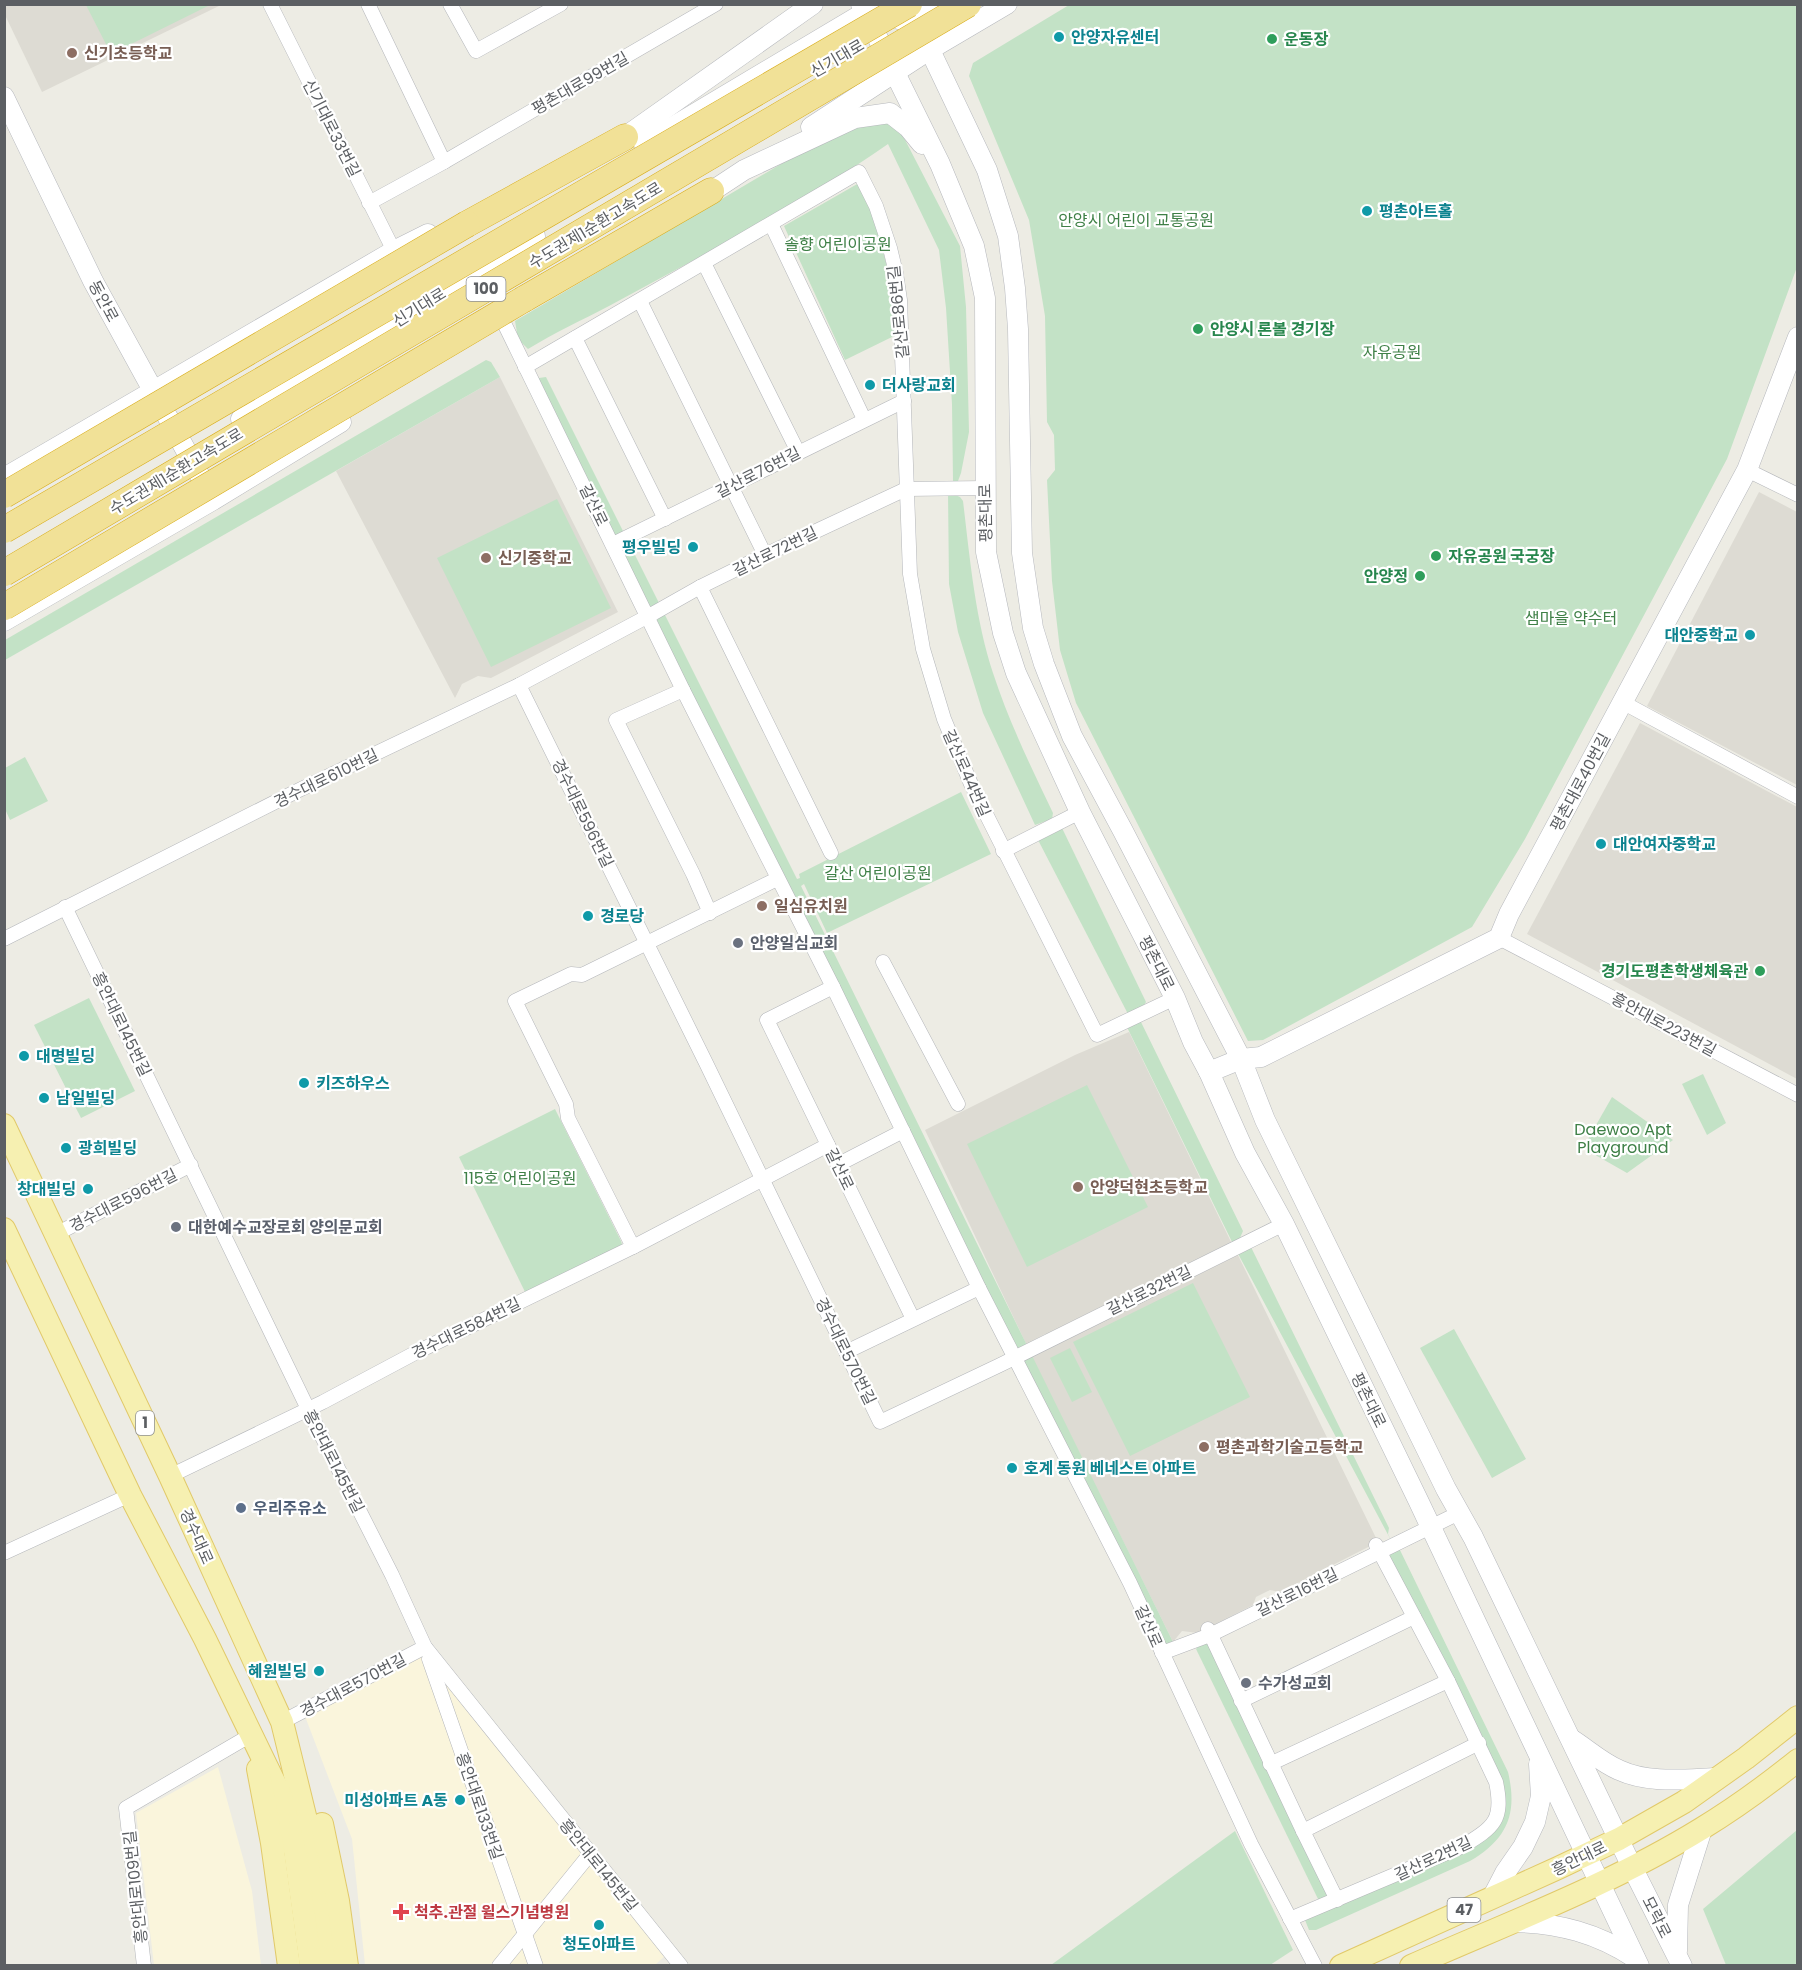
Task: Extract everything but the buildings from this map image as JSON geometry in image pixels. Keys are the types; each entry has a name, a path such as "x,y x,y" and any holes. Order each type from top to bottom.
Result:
{"highway":[{"name":"수도권제1순환고속도로","path":"6,564 968,4"},
{"name":"수도권제1순환고속도로","path":"4,530 910,8"},
{"path":"4,495 467,224 625,137"},
{"path":"4,607 711,191"}],"main road":[{"name":"경수대로","path":"4,1125 170,1476 282,1722 310,1836 329,1965"},
{"path":"4,1229 130,1495 205,1639 281,1796 295,1851 311,1965"},
{"name":"흥안대로","path":"1341,1965 1619,1839 1684,1802 1797,1717"},
{"path":"282,1722 312,1790 326,1835 338,1901 346,1965"},
{"path":"251,1736 267,1812 290,1965"},
{"name":"흥안대로","path":"1411,1965 1632,1867 1702,1829 1797,1760"}],"street":[{"name":"신기대로33번길","path":"270,4 394,251"},
{"path":"368,4 444,162"},
{"path":"450,4 476,51 561,4"},
{"name":"평촌대로99번길","path":"369,203 444,162 700,9 716,4"},
{"name":"신기대로","path":"6,564 490,262 876,35 910,8 931,4"},
{"path":"4,621 213,501 503,321 612,259 711,191 929,50 1006,5"},
{"name":"신기대로","path":"4,523 834,30 869,7"},
{"name":"평촌대로","path":"869,7 876,35 940,164 974,246 984,298 986,552 1003,633 1016,672 1080,812 1175,998 1245,1153 1284,1224 1599,1883"},
{"path":"625,137 808,8"},
{"name":"평촌대로","path":"910,8 987,170 1008,236 1018,329 1022,553 1033,628 1044,664 1072,736 1240,1059 1265,1120 1459,1513 1473,1537 1632,1867"},
{"path":"4,478 394,251 625,137 834,30"},
{"name":"동안로","path":"4,97 93,281 213,501"},
{"path":"744,170 855,118 890,113 909,127 940,164"},
{"name":"갈산로86번길","path":"525,367 859,172 876,206 896,273 900,300 906,489"},
{"path":"771,224 864,419"},
{"path":"704,263 798,452"},
{"path":"640,301 765,555"},
{"name":"갈산로","path":"503,321 979,1288 1130,1583 1251,1844 1315,1965"},
{"name":"평촌대로40번길","path":"1499,938 1509,914 1747,470 1797,337"},
{"path":"575,338 665,519"},
{"name":"갈산로76번길","path":"613,544 904,401"},
{"path":"1747,470 1797,495"},
{"path":"906,489 985,488"},
{"name":"갈산로72번길","path":"647,617 700,587 906,489"},
{"name":"갈산로44번길","path":"906,489 910,574 923,649 944,719 970,784 1097,1035 1175,998"},
{"path":"700,587 831,853"},
{"name":"경수대로610번길","path":"4,939 297,791 519,685 647,617"},
{"name":"경수대로596번길","path":"519,685 762,1179"},
{"path":"683,690 616,720 710,913"},
{"path":"1622,702 1797,797"},
{"path":"1003,851 1080,812"},
{"path":"633,1247 568,1118 566,1104 515,1001 571,974 582,975 777,879"},
{"name":"흥안대로145번길","path":"65,907 308,1409 392,1575 425,1647 681,1965"},
{"path":"1209,1072 1240,1059 1261,1057 1499,938"},
{"name":"흥안대로223번길","path":"1499,938 1797,1095"},
{"path":"883,962 958,1104"},
{"name":"갈산로","path":"832,987 767,1020 913,1319"},
{"path":"839,1164 903,1131"},
{"name":"경수대로584번길","path":"170,1476 633,1247 828,1145"},
{"name":"경수대로596번길","path":"56,1234 191,1165"},
{"name":"경수대로570번길","path":"762,1179 880,1422 1014,1357"},
{"name":"갈산로32번길","path":"1014,1357 1284,1224"},
{"path":"846,1352 979,1288"},
{"path":"4,1553 130,1495"},
{"name":"갈산로16번길","path":"1162,1653 1378,1548 1459,1513"},
{"name":"갈산로2번길","path":"1290,1919 1463,1846 1487,1831 1497,1816 1500,1799 1496,1782 1479,1743 1378,1548"},
{"path":"1241,1701 1414,1617"},
{"path":"1209,1632 1270,1764 1337,1900"},
{"name":"경수대로570번길","path":"282,1722 425,1647"},
{"name":"흥안대로133번길","path":"425,1647 536,1965"},
{"path":"1270,1764 1448,1682"},
{"name":"흥안대로109번길","path":"144,1965 126,1808 251,1736"},
{"path":"1570,1739 1619,1770 1630,1774 1657,1779 1718,1778"},
{"path":"1303,1831 1479,1743"},
{"path":"1492,1898 1530,1834 1538,1815 1541,1796 1538,1752"},
{"path":"1680,1961 1677,1905 1702,1829"},
{"path":"499,1965 590,1854"},
{"name":"모락로","path":"1632,1867 1680,1961"},
{"path":"1599,1883 1637,1962"},
{"path":"1510,1922 1536,1923 1593,1935 1613,1944 1637,1962"}],"shaded area":[{"name":"신기초등학교","path":"5,5 221,5 42,92 5,15"},
{"name":"신기중학교","path":"500,377 618,612 491,678 478,676 462,684 455,698 336,471"},
{"path":"1759,492 1797,512 1797,785 1647,706"},
{"path":"1640,723 1797,807 1797,1079 1527,934"},
{"name":"안양덕현초등학교","path":"1129,1032 1232,1244 1053,1335 1045,1334 1032,1341 1028,1348 925,1130 1075,1055"},
{"name":"평촌과학기술고등학교","path":"1234,1247 1378,1542 1280,1592 1270,1590 1256,1597 1253,1605 1198,1633 1182,1631 1173,1642 1030,1353"},
{"path":"425,1647 668,1953 654,1966 365,1965 352,1839 303,1711"},
{"path":"218,1767 252,1891 261,1965 154,1965 136,1813"}],"green space":[{"path":"86,5 210,5 111,54"},
{"name":"자유공원","path":"1069,5 1797,5 1797,267 1727,459 1525,839 1472,927 1263,1040 1248,1041 1076,703 1060,650 1052,581 1047,480 1055,470 1054,435 1047,422 1045,316 1029,220 969,76 973,63"},
{"path":"859,118 887,119 901,132 960,246 966,307 969,432 958,481 953,481 952,404 946,308 939,250 888,144 751,229 528,349 518,339 515,321"},
{"name":"솔향 어린이공원","path":"859,183 873,212 894,294 894,336 845,360 784,226"},
{"path":"486,360 491,362 500,377 5,660 5,640"},
{"name":"갈산 어린이공원","path":"546,377 797,879 800,878 799,874 961,792 991,854 827,933 804,884 801,886 1173,1642 1164,1648 535,383 539,378"},
{"path":"948,492 960,497 963,501 977,610 993,673 1013,727 1053,813 1052,819 1035,825 983,713 958,632 949,584"},
{"path":"557,499 611,608 491,667 437,558"},
{"path":"25,757 48,801 10,820 5,809 5,768"},
{"path":"1062,828 1146,1002 1143,1007 1128,1014 1036,836"},
{"path":"89,998 135,1091 81,1118 34,1025"},
{"path":"1140,1020 1243,1231 1236,1247 1250,1245 1389,1528 1388,1534 1393,1544 1235,1248 1124,1021"},
{"path":"1703,1074 1726,1123 1707,1135 1682,1084"},
{"path":"1087,1085 1148,1207 1027,1267 967,1144"},
{"name":"Daewoo Apt Playground","path":"1612,1097 1673,1140 1627,1173 1583,1148"},
{"name":"115호 어린이공원","path":"555,1109 624,1251 528,1298 459,1157"},
{"path":"1193,1283 1250,1397 1130,1456 1073,1342"},
{"path":"1454,1329 1526,1459 1492,1478 1420,1348"},
{"path":"1070,1348 1092,1392 1072,1402 1050,1358"},
{"path":"1398,1546 1508,1772 1511,1787 1510,1813 1507,1824 1493,1844 1470,1861 1316,1930 1309,1930 1305,1920 1467,1848 1504,1800 1384,1553"},
{"path":"1209,1640 1332,1895 1319,1901 1196,1649 1201,1643"},
{"path":"1797,1830 1797,1965 1726,1965 1703,1909"},
{"path":"1235,1831 1293,1950 1270,1965 1051,1965"}],"place":[{"name":"안양자유센터","path":"1059,37"},
{"name":"운동장","path":"1272,39"},
{"name":"신기초등학교","path":"72,53"},
{"name":"평촌아트홀","path":"1367,211"},
{"name":"안양시 론볼 경기장","path":"1198,329"},
{"name":"더사랑교회","path":"870,385"},
{"name":"평우빌딩","path":"693,547"},
{"name":"자유공원 국궁장","path":"1436,556"},
{"name":"신기중학교","path":"486,558"},
{"name":"안양정","path":"1420,576"},
{"name":"대안중학교","path":"1750,635"},
{"name":"대안여자중학교","path":"1601,844"},
{"name":"일심유치원","path":"762,906"},
{"name":"경로당","path":"588,916"},
{"name":"안양일심교회","path":"738,943"},
{"name":"경기도평촌학생체육관","path":"1760,971"},
{"name":"대명빌딩","path":"24,1056"},
{"name":"키즈하우스","path":"304,1083"},
{"name":"남일빌딩","path":"44,1098"},
{"name":"광희빌딩","path":"66,1148"},
{"name":"안양덕현초등학교","path":"1078,1187"},
{"name":"창대빌딩","path":"88,1189"},
{"name":"대한예수교장로회 양의문교회","path":"176,1227"},
{"name":"평촌과학기술고등학교","path":"1204,1447"},
{"name":"호계 동원 베네스트 아파트","path":"1012,1468"},
{"name":"우리주유소","path":"241,1508"},
{"name":"혜원빌딩","path":"319,1671"},
{"name":"수가성교회","path":"1246,1683"},
{"name":"미성아파트 A동","path":"460,1800"},
{"name":"척추.관절 윌스기념병원","path":"401,1912"},
{"name":"청도아파트","path":"599,1925"}],"park label":[{"name":"안양시 어린이 교통공원","path":"1136,220"},
{"name":"샘마을 약수터","path":"1571,618"}]}
